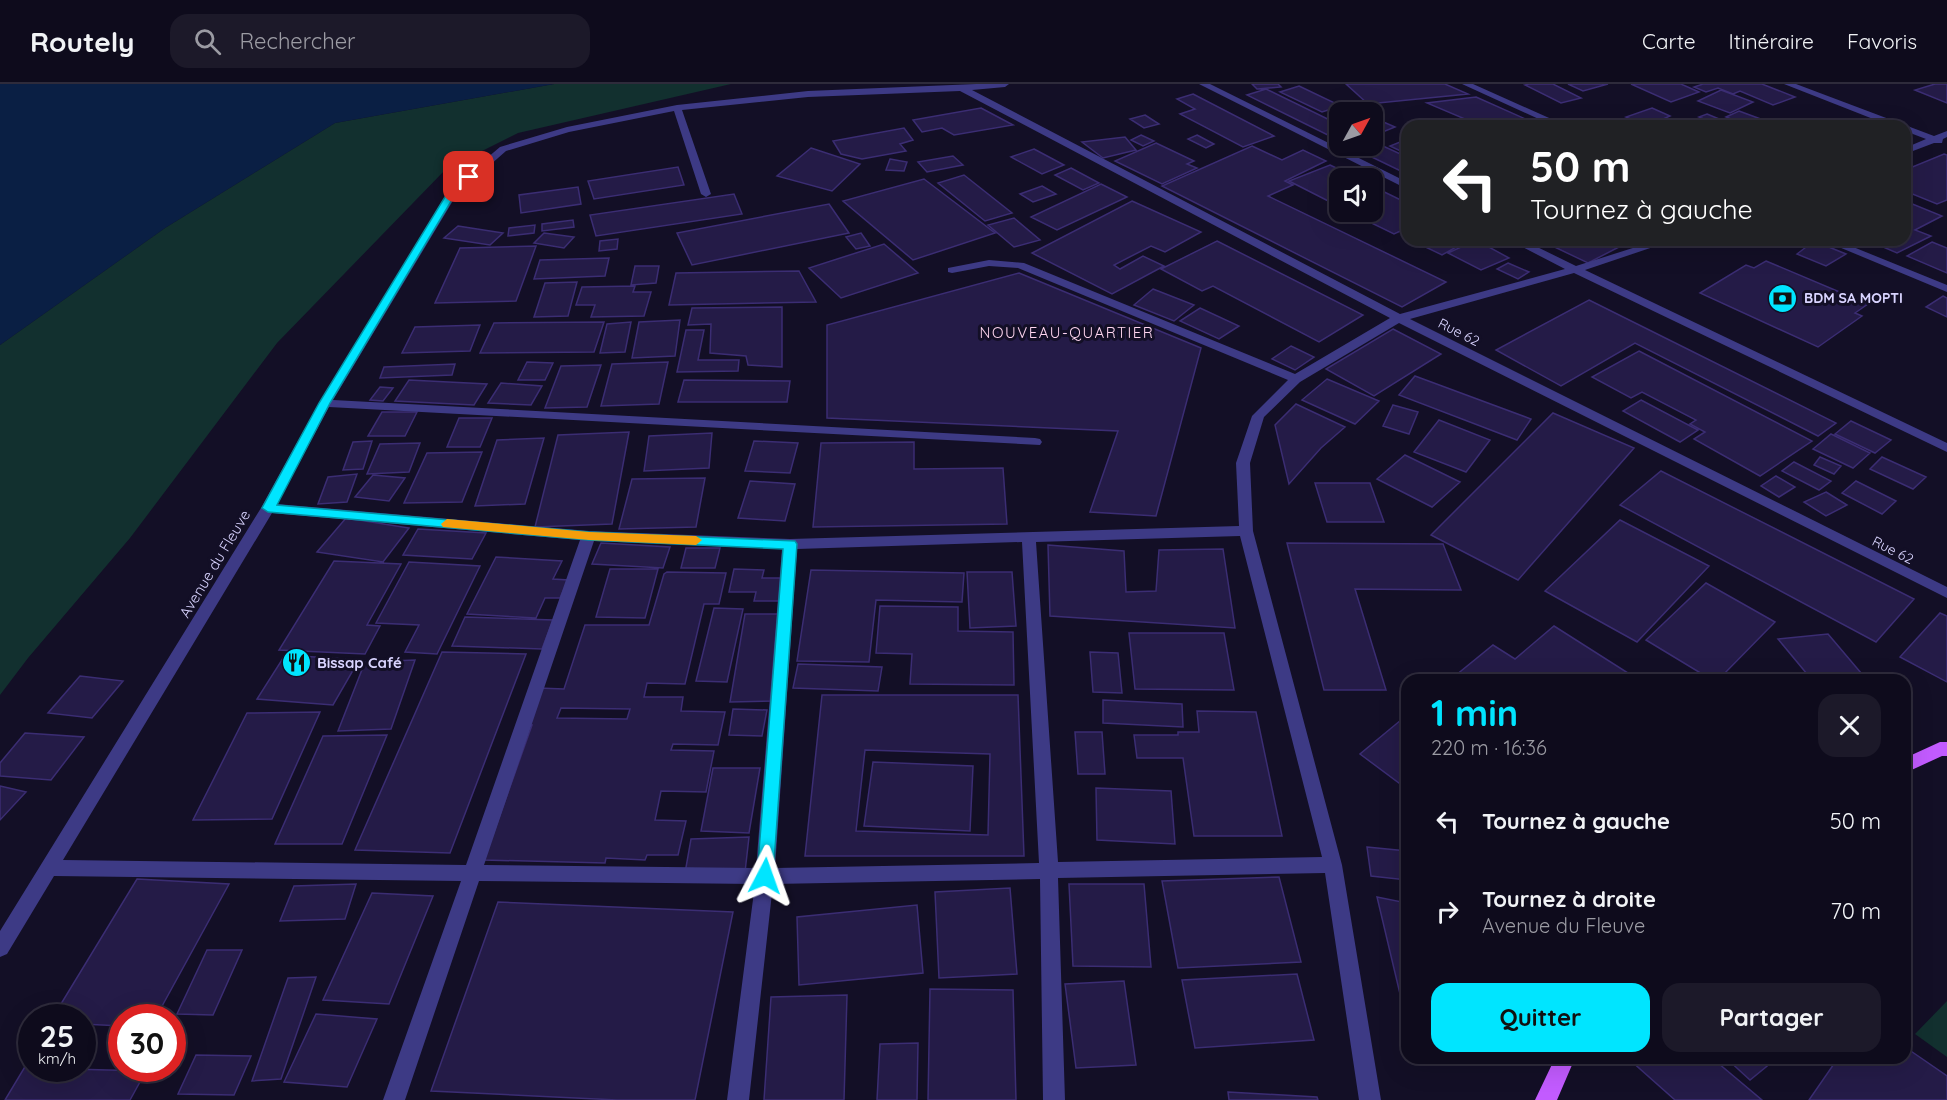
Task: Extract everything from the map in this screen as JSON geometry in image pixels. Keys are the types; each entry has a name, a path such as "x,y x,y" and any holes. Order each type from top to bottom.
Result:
{"main road":[{"path":"1911,763 1940,749 1947,749"},
{"path":"1546,1100 1562,1064"}],"street":[{"name":"Avenue du Fleuve","path":"0,948 268,508 325,403 453,192 503,149 567,129 677,108 808,94 962,88 1005,84"},
{"path":"1203,84 1401,183"},
{"path":"1466,84 1548,120"},
{"path":"1788,84 1884,120"},
{"name":"Rue 62","path":"962,88 1399,318 1947,593"},
{"path":"677,108 706,194"},
{"path":"1911,130 1947,144"},
{"path":"1911,149 1947,134"},
{"path":"1526,246 1947,448"},
{"path":"1370,1100 1333,865 1246,531 1243,463 1258,416 1296,379 1399,318 1574,270 1650,246"},
{"path":"1842,246 1947,289"},
{"path":"952,270 989,263 1020,265 1296,379"},
{"path":"325,403 1035,442"},
{"path":"268,508 589,536 790,544 1246,531"},
{"path":"394,1100 589,536"},
{"path":"1029,538 1049,872 1054,1100"},
{"path":"738,1100 765,876 790,544"},
{"path":"50,868 765,876 1333,865"}],"green space":[{"path":"554,84 731,84 518,133 446,169 277,343 130,538 28,658 0,695 0,345 165,228 335,123"},
{"path":"1947,1001 1947,1057 1915,1034"}],"water":[{"path":"0,84 554,84 335,123 165,228 0,345"}],"building":[{"path":"1252,84 1278,84 1281,87 1257,89"},
{"path":"1346,84 1445,84 1468,94 1383,102 1366,102"},
{"path":"1553,84 1581,98 1561,103 1525,85"},
{"path":"1568,84 1608,84 1583,91"},
{"path":"1631,84 1681,84 1699,92 1671,102"},
{"path":"1703,84 1762,84 1795,97 1773,105 1740,91 1733,94 1718,88 1706,92 1694,87"},
{"path":"1935,84 1947,84 1947,103 1915,90"},
{"path":"1299,86 1333,102 1329,102 1329,110 1322,112 1280,92"},
{"path":"1266,89 1329,120 1329,136 1247,95"},
{"path":"1721,90 1753,102 1730,113 1698,101"},
{"path":"1193,94 1274,136 1243,147 1180,114 1195,109 1177,99"},
{"path":"1476,97 1528,120 1463,120 1465,119 1427,103"},
{"path":"981,108 1013,125 954,135 942,128 922,132 913,120"},
{"path":"1652,108 1670,116 1663,119 1665,120 1633,120 1626,117"},
{"path":"1739,111 1763,120 1734,120 1726,117"},
{"path":"1707,114 1722,120 1706,120 1699,117"},
{"path":"1145,115 1159,124 1144,128 1130,119"},
{"path":"1383,122 1395,127 1383,132"},
{"path":"904,128 913,140 900,144 906,151 862,159 841,154 833,141"},
{"path":"1141,135 1154,141 1143,146 1131,140"},
{"path":"1197,135 1214,144 1206,148 1188,139"},
{"path":"1125,137 1136,150 1103,158 1082,142"},
{"path":"1401,142 1401,151 1390,146"},
{"path":"1156,143 1194,161 1187,164 1197,168 1162,184 1115,161"},
{"path":"1252,146 1282,160 1303,150 1326,161 1285,181 1293,185 1268,196 1446,282 1402,307 1162,186"},
{"path":"1383,146 1401,154 1401,171 1370,156 1383,156"},
{"path":"811,148 860,164 832,191 777,176"},
{"path":"1034,149 1064,165 1042,174 1011,157"},
{"path":"1944,154 1947,155 1947,200 1937,204 1911,193 1911,168"},
{"path":"953,156 963,165 927,172 918,162"},
{"path":"890,159 907,162 904,171 886,170"},
{"path":"1330,165 1336,168 1329,168 1329,201 1289,181"},
{"path":"678,167 684,185 594,199 588,181"},
{"path":"1071,168 1099,183 1083,190 1055,175"},
{"path":"964,175 1012,213 985,221 938,183"},
{"path":"924,179 995,233 913,260 843,201"},
{"path":"1101,184 1127,197 1057,230 1031,217"},
{"path":"1042,186 1056,194 1033,202 1020,194"},
{"path":"578,187 581,204 521,213 519,195"},
{"path":"1383,191 1401,200 1401,231 1394,234 1369,222 1383,222"},
{"path":"734,194 742,214 596,236 590,215"},
{"path":"1132,201 1201,232 1165,252 1151,246 1114,265 1120,269 1143,256 1164,266 1112,294 1032,253"},
{"path":"1911,203 1942,216 1915,230 1931,236 1911,246"},
{"path":"829,204 849,233 692,265 677,233"},
{"path":"1014,218 1040,240 1014,247 988,225"},
{"path":"573,220 574,227 542,231 542,224"},
{"path":"535,225 534,233 508,236 509,228"},
{"path":"458,226 503,233 490,245 444,238"},
{"path":"544,233 574,237 564,248 534,243"},
{"path":"861,233 870,246 856,249 846,237"},
{"path":"618,239 617,249 599,251 600,241"},
{"path":"1217,241 1363,315 1319,342 1213,286 1202,291 1161,269"},
{"path":"1932,242 1947,248 1947,273 1907,256"},
{"path":"884,244 918,273 841,298 809,268"},
{"path":"536,246 516,301 435,303 460,248"},
{"path":"1423,246 1458,246 1442,255"},
{"path":"1463,246 1487,246 1509,258 1481,270 1448,253"},
{"path":"1553,246 1612,246 1617,248 1588,263"},
{"path":"1807,246 1826,246 1846,254 1826,266 1797,254"},
{"path":"1881,246 1911,246 1897,253"},
{"path":"609,258 605,276 534,279 540,260"},
{"name":"BDM SA MOPTI","path":"1766,261 1868,304 1855,313 1862,316 1818,347 1700,293 1746,265 1754,268"},
{"path":"1508,263 1529,272 1518,279 1497,269"},
{"path":"635,266 659,266 656,283 631,285"},
{"path":"799,271 816,302 669,305 676,273"},
{"path":"1019,273 1201,348 1156,516 1090,512 1118,431 827,418 827,325"},
{"path":"577,282 568,316 534,317 545,283"},
{"path":"635,286 633,292 651,292 644,316 591,317 595,305 576,305 582,287"},
{"path":"1153,289 1194,305 1174,321 1134,305"},
{"path":"1943,296 1947,298 1947,317 1926,307"},
{"path":"1589,300 1836,423 1818,436 1635,343 1561,386 1496,350"},
{"path":"782,307 782,367 748,365 746,356 710,353 711,324 688,325 692,308"},
{"path":"1200,308 1239,326 1219,339 1180,321"},
{"path":"680,320 675,356 632,358 639,322"},
{"path":"604,322 594,352 480,353 494,323"},
{"path":"631,322 625,352 600,353 607,324"},
{"path":"480,325 470,351 402,353 415,327"},
{"path":"1393,329 1441,354 1374,396 1326,369"},
{"path":"686,330 704,330 698,360 739,360 738,371 677,372"},
{"path":"1291,346 1314,357 1295,370 1272,359"},
{"path":"1639,351 1812,441 1760,476 1694,439 1705,432 1690,424 1696,420 1642,392 1631,398 1592,377"},
{"path":"527,362 553,363 545,380 518,380"},
{"path":"668,362 659,404 601,406 612,364"},
{"path":"455,364 452,375 380,378 384,367"},
{"path":"601,365 587,407 545,408 561,366"},
{"path":"1415,376 1531,419 1517,440 1399,395"},
{"path":"1327,379 1379,401 1355,424 1302,400"},
{"path":"409,380 487,384 474,405 395,401"},
{"path":"684,380 790,381 787,402 678,402"},
{"path":"501,383 542,386 531,405 488,403"},
{"path":"380,387 393,388 383,401 370,400"},
{"path":"1641,400 1698,430 1680,442 1623,411"},
{"path":"1296,404 1345,427 1321,448 1289,484 1275,425"},
{"path":"1393,405 1418,412 1409,434 1383,426"},
{"path":"382,412 417,412 405,436 368,436"},
{"path":"1553,413 1634,448 1518,580 1431,535"},
{"path":"459,418 492,418 480,447 447,447"},
{"path":"1439,420 1490,440 1466,472 1414,452"},
{"path":"1851,421 1891,440 1875,453 1835,434"},
{"path":"629,432 612,524 535,527 558,435"},
{"path":"712,433 709,468 644,471 649,436"},
{"path":"1831,434 1870,453 1853,468 1813,449"},
{"path":"544,438 525,504 475,506 497,440"},
{"path":"372,441 363,469 343,470 353,442"},
{"path":"754,441 798,443 790,473 745,471"},
{"path":"914,442 914,469 1003,468 1007,524 813,527 821,443"},
{"path":"420,443 409,472 367,474 380,444"},
{"path":"482,452 462,502 404,503 427,453"},
{"path":"1405,455 1460,482 1432,507 1377,479"},
{"path":"1820,457 1841,466 1834,474 1814,465"},
{"path":"1882,457 1926,477 1913,489 1870,469"},
{"path":"1794,462 1831,481 1819,490 1782,471"},
{"path":"1661,471 1914,599 1876,642 1620,505"},
{"path":"357,474 347,502 318,504 328,477"},
{"path":"373,475 405,478 389,501 355,497"},
{"path":"1776,476 1795,487 1779,497 1761,486"},
{"path":"705,478 696,527 619,529 632,479"},
{"path":"750,481 795,484 785,521 738,518"},
{"path":"1856,481 1896,501 1882,514 1842,493"},
{"path":"1315,483 1370,483 1384,522 1327,522"},
{"path":"1826,492 1847,505 1826,516 1804,502"},
{"path":"346,518 409,528 383,562 317,552"},
{"path":"1620,520 1709,566 1637,642 1545,591"},
{"path":"418,529 486,533 472,559 403,555"},
{"path":"601,543 670,547 663,568 592,564"},
{"path":"1287,543 1443,544 1461,590 1355,589 1386,690 1324,690"},
{"path":"1048,545 1124,551 1126,592 1156,591 1159,550 1223,549 1235,628 1050,616"},
{"path":"686,548 720,548 715,568 681,568"},
{"path":"496,557 562,561 553,579 568,580 560,598 545,598 536,618 467,614"},
{"path":"334,561 401,564 367,625 380,626 365,654 279,650"},
{"path":"409,562 480,566 437,654 405,652 419,625 376,623"},
{"path":"610,569 658,569 645,618 596,617"},
{"path":"734,569 764,570 762,578 788,578 784,601 754,601 756,592 729,592"},
{"path":"811,570 964,573 962,602 876,600 869,662 797,661"},
{"path":"667,572 726,573 719,604 704,604 685,684 647,683 644,697 683,697 681,711 725,712 718,745 673,744 671,750 714,751 706,792 661,791 655,820 686,821 678,855 647,855 645,860 606,858 605,863 484,860 532,725 526,725 539,688 564,689 585,625 649,625 664,574","holes":["561,708 630,709 627,719 557,718"]},
{"path":"967,572 1012,572 1016,626 970,628"},
{"path":"1706,583 1775,622 1724,674 1702,674 1646,640"},
{"path":"880,606 958,607 958,631 1013,632 1014,685 910,684 912,654 876,653"},
{"path":"714,608 743,609 727,682 696,681"},
{"path":"1940,613 1947,616 1947,682 1900,657"},
{"path":"745,614 783,614 771,701 730,702"},
{"path":"465,617 553,620 542,649 452,646"},
{"path":"1554,626 1630,674 1457,674 1493,645 1515,659"},
{"path":"1129,633 1224,633 1234,690 1135,689"},
{"path":"1828,634 1862,674 1807,674 1778,639"},
{"path":"442,652 526,654 450,853 355,850"},
{"path":"1090,652 1118,653 1122,693 1093,692"},
{"path":"285,655 359,660 333,705 257,699"},
{"path":"415,660 391,729 338,731 365,662"},
{"path":"798,664 882,667 878,691 793,688"},
{"path":"80,676 123,681 92,718 48,713"},
{"path":"822,695 1018,695 1024,856 805,856","holes":["865,750 990,754 988,835 856,831"]},
{"path":"1103,700 1182,704 1183,727 1103,723"},
{"path":"733,709 767,710 762,736 729,735"},
{"path":"1197,711 1256,712 1282,836 1194,836 1183,758 1137,758 1134,735 1178,735 1178,732 1199,732"},
{"path":"320,712 272,819 193,820 247,713"},
{"path":"1401,720 1401,785 1360,754"},
{"path":"1075,732 1102,732 1105,774 1078,774"},
{"path":"25,733 84,737 51,780 0,776 0,763"},
{"path":"387,735 342,844 275,844 323,736"},
{"path":"873,762 973,766 970,831 864,826"},
{"path":"713,768 760,768 749,833 701,831"},
{"path":"0,786 26,792 0,820"},
{"path":"1096,788 1171,791 1175,844 1097,840"},
{"path":"749,837 745,872 685,873 691,839"},
{"path":"1367,847 1401,850 1401,879 1371,876"},
{"path":"1279,877 1301,962 1178,968 1162,881"},
{"path":"137,879 229,884 163,1004 108,1004 108,1025 96,1025 96,1004 61,1004"},
{"path":"356,884 345,919 280,921 294,886"},
{"path":"1069,884 1144,884 1151,967 1073,966"},
{"path":"1010,888 1017,974 939,978 935,892"},
{"path":"372,893 433,896 389,1004 323,1000"},
{"path":"1377,897 1401,902 1400,994"},
{"path":"498,902 733,912 695,1100 617,1100 431,1091"},
{"path":"917,905 923,973 799,985 797,917"},
{"path":"207,950 242,950 213,1015 186,1014 186,1004 182,1004"},
{"path":"1297,974 1314,1040 1195,1048 1182,980"},
{"path":"316,977 281,1079 252,1081 288,978"},
{"path":"1124,981 1136,1065 1076,1068 1065,984"},
{"path":"930,989 1013,990 1016,1100 928,1100"},
{"path":"847,995 844,1100 764,1100 771,997"},
{"path":"316,1014 377,1019 347,1087 284,1082"},
{"path":"918,1043 917,1100 877,1100 880,1044"},
{"path":"1911,1051 1947,1076 1947,1100 1809,1100 1834,1064 1911,1064"},
{"path":"196,1055 251,1056 234,1095 178,1094 184,1082 186,1082 186,1077"},
{"path":"1634,1064 1719,1064 1762,1100 1675,1100"},
{"path":"1733,1064 1770,1064 1750,1080"},
{"path":"96,1070 108,1070 108,1082 140,1082 130,1100 5,1100 18,1078 18,1082 96,1082"},
{"path":"1228,1092 1317,1097 1318,1100 1229,1100"}],"slow traffic":[{"path":"447,524 589,536 696,540"}],"place":[{"name":"BDM SA MOPTI","path":"1783,298"},
{"name":"Bissap Café","path":"296,663"}],"district":[{"name":"NOUVEAU-QUARTIER","path":"1067,333"}],"route":[{"path":"469,177 453,192 325,403 268,508 589,536 790,544 765,876"}]}
